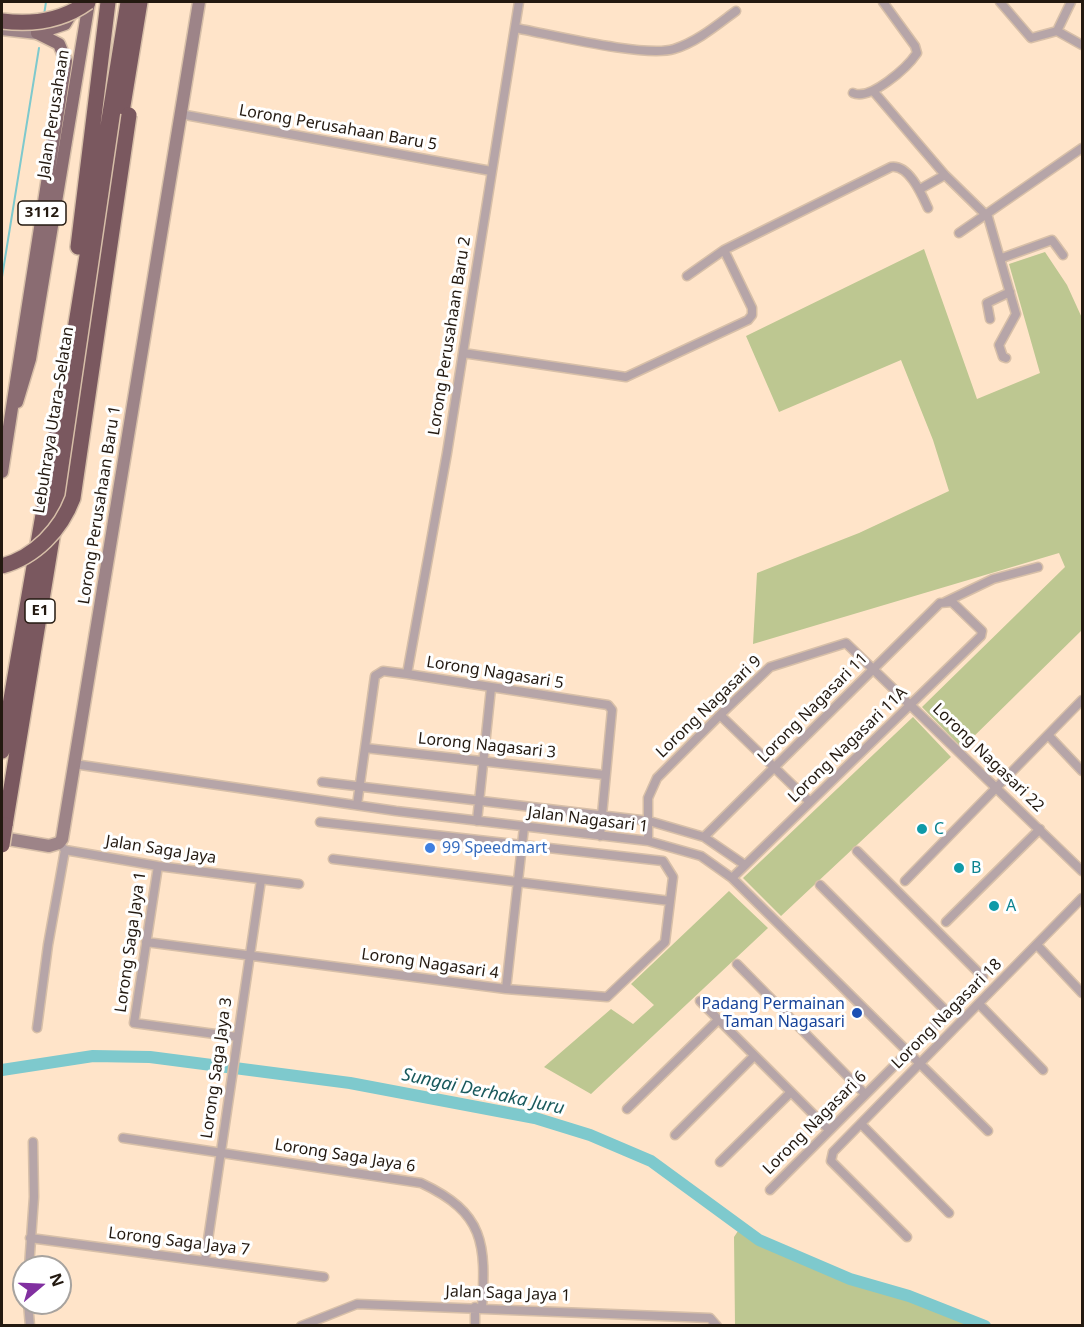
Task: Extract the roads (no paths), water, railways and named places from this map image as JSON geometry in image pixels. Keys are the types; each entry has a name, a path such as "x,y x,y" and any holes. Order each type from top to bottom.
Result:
{"highway":[{"path":"2,21 44,21 69,13 88,2"},
{"path":"75,330 71,312 72,295 108,2"},
{"name":"Lebuhraya Utara–Selatan","path":"2,751 75,330 128,2"},
{"name":"Lebuhraya Utara–Selatan","path":"2,845 140,2"},
{"path":"2,566 26,555 44,541 61,522 73,498 129,115 126,86"}],"main road":[{"name":"Jalan Perusahaan","path":"37,33 65,24 73,14 76,2"},
{"name":"Jalan Perusahaan","path":"2,472 14,408 13,393 35,294 88,2"},
{"name":"Jalan Perusahaan","path":"35,294 66,61 59,44 37,33"}],"street":[{"name":"Lorong Perusahaan Baru 1","path":"62,846 199,2"},
{"name":"Lorong Perusahaan Baru 2","path":"407,674 463,353 519,2"},
{"path":"854,93 862,96 874,92 915,56 917,51 883,2"},
{"path":"1000,2 1031,38 1057,31 1083,45"},
{"path":"1057,31 1071,2"},
{"path":"515,28 641,50 672,49 704,35 736,11"},
{"path":"2,29 37,33"},
{"path":"874,92 945,175 986,215 1002,258 1016,314 999,345 1003,357 1006,358"},
{"name":"Lorong Perusahaan Baru 5","path":"180,114 491,171"},
{"path":"959,233 1083,148"},
{"path":"687,276 724,250 897,167 920,189 928,208"},
{"path":"920,189 945,175"},
{"path":"1002,258 1052,240 1063,255"},
{"path":"463,353 626,377 747,320 752,315 752,308 724,250"},
{"path":"990,319 987,303 1010,292"},
{"name":"Lorong Nagasari 11","path":"704,837 928,613 945,602 993,579 1038,567"},
{"name":"Lorong Nagasari 11A","path":"732,878 981,636 982,631 952,602 945,602"},
{"name":"Lorong Nagasari 22","path":"846,643 1083,871"},
{"name":"Lorong Nagasari 9","path":"648,841 648,798 657,778 720,715 770,667 846,643"},
{"name":"Lorong Nagasari 5","path":"365,748 375,676 382,671 608,705 612,710 605,775"},
{"path":"477,821 492,688"},
{"path":"905,881 1083,700"},
{"path":"720,715 810,802"},
{"path":"1048,735 1083,771"},
{"path":"357,805 365,748"},
{"name":"Lorong Nagasari 3","path":"365,748 605,775"},
{"name":"Jalan Nagasari 1","path":"75,764 357,805 648,841 700,856 732,878 988,1131"},
{"path":"600,836 605,775"},
{"name":"Jalan Nagasari 1","path":"322,782 649,820 704,837 745,866"},
{"path":"320,822 663,861 673,877 670,901 333,859"},
{"path":"506,989 524,827"},
{"path":"946,922 1040,829"},
{"path":"3,832 49,846 62,846 37,1028"},
{"name":"Jalan Saga Jaya","path":"62,846 158,866 300,884"},
{"name":"Lorong Nagasari 6","path":"770,1190 983,977 857,851"},
{"name":"Lorong Saga Jaya 1","path":"158,866 134,1023 237,1037"},
{"name":"Lorong Saga Jaya 3","path":"205,1260 261,880"},
{"path":"820,885 947,1012"},
{"name":"Lorong Nagasari 18","path":"907,1237 831,1161 833,1152 1083,898"},
{"name":"Lorong Nagasari 4","path":"146,942 506,989 607,997 665,942 670,901"},
{"path":"1037,945 1083,993"},
{"path":"737,964 865,1094"},
{"path":"700,1001 829,1130"},
{"path":"979,1004 1043,1070"},
{"path":"627,1108 718,1020"},
{"path":"675,1135 754,1056"},
{"path":"720,1162 791,1092"},
{"path":"861,1124 949,1213"},
{"name":"Lorong Saga Jaya 6","path":"123,1138 421,1183 432,1188 465,1213 478,1231 484,1264 475,1326"},
{"path":"29,1255 34,1197 33,1142"},
{"name":"Lorong Saga Jaya 7","path":"30,1238 324,1277"},
{"name":"Jalan Saga Jaya 1","path":"301,1326 357,1304 710,1318 717,1324"}],"waterway":[{"path":"44,15 46,2"},
{"path":"2,277 39,48"},
{"name":"Sungai Derhaka Juru","path":"2,1070 93,1056 150,1057 350,1083 535,1118 590,1135 651,1161 759,1240 850,1279 909,1296 985,1326"}],"place":[{"name":"C","path":"922,829"},
{"name":"99 Speedmart","path":"430,848"},
{"name":"B","path":"959,868"},
{"name":"A","path":"994,906"},
{"name":"Padang Permainan Taman Nagasari","path":"857,1013"}]}
